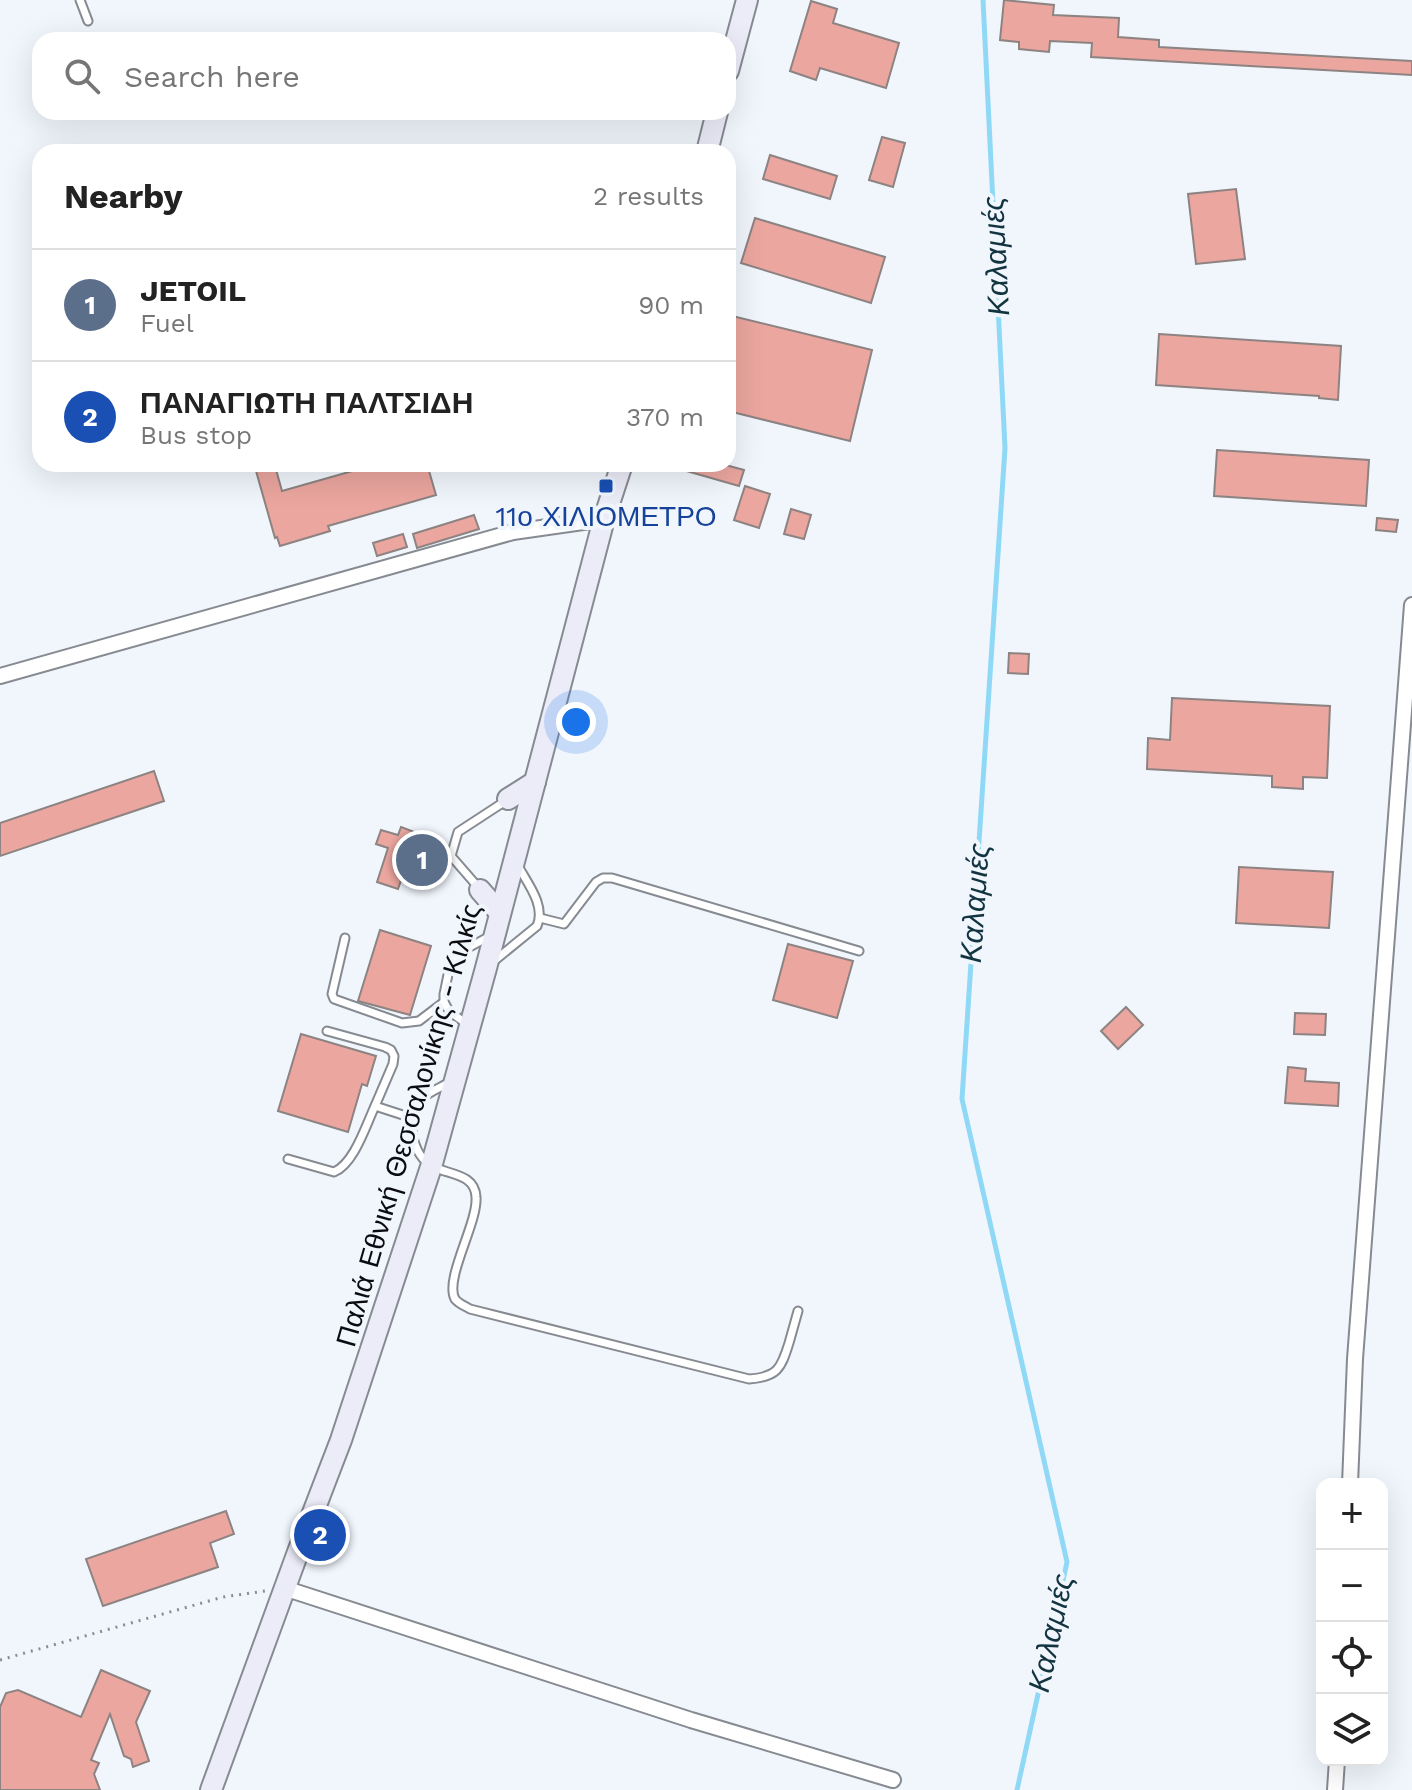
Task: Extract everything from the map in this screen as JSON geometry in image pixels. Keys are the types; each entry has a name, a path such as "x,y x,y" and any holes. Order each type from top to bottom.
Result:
{"main road":[{"path":"736,41 747,0"},
{"path":"709,144 715,120"},
{"name":"Παλιά Εθνική Θεσσαλονίκης - Κιλκίς","path":"211,1790 341,1440 431,1167 604,519 619,472"},
{"path":"508,799 535,782"},
{"path":"480,890 500,913"}],"street":[{"path":"0,676 513,532 604,519"},
{"path":"1350,1478 1355,1359 1412,605"},
{"path":"284,1588 691,1720 893,1780"},
{"path":"1335,1790 1337,1766"}],"lane":[{"path":"80,0 88,21"},
{"path":"480,890 451,856 458,832 508,799"},
{"path":"486,968 537,926 540,918 541,910 514,858"},
{"path":"540,918 564,924 596,882 612,878 859,951"},
{"path":"470,1026 449,1011 444,1002 450,965 464,950 495,933"},
{"path":"345,938 332,994 334,999 402,1023 419,1021 444,1002"},
{"path":"288,1159 334,1172 339,1170 349,1160 393,1064 394,1056 385,1047 327,1031"},
{"path":"456,1079 423,1098 412,1118 411,1130 418,1150 431,1167 462,1177 472,1184 476,1193 476,1208 454,1277 454,1297 459,1303 470,1309 749,1379 765,1378 783,1365 798,1311"},
{"path":"375,1106 412,1118"}],"path":[{"path":"0,1660 223,1597 284,1588"}],"building":[{"path":"1004,0 1054,5 1053,15 1119,18 1118,37 1159,40 1159,47 1412,61 1412,75 1091,57 1092,43 1050,41 1049,52 1019,49 1019,42 1000,40"},
{"path":"811,1 837,9 833,23 899,43 886,88 820,68 816,80 790,71"},
{"path":"882,137 905,143 893,187 869,180"},
{"path":"770,155 837,176 830,199 763,179"},
{"path":"1236,189 1245,259 1196,264 1188,194"},
{"path":"755,218 885,257 871,303 741,263"},
{"path":"736,317 872,350 850,441 736,413"},
{"path":"1159,334 1341,346 1338,400 1319,396 1156,385"},
{"path":"1217,450 1369,460 1366,506 1214,496"},
{"path":"736,468 744,470 739,486 690,472 736,472"},
{"path":"256,472 277,472 282,491 349,472 429,472 436,495 328,526 330,531 280,546"},
{"path":"745,486 770,494 759,528 734,520"},
{"path":"791,509 811,515 804,539 784,534"},
{"path":"474,515 479,529 417,548 413,534"},
{"path":"1377,518 1398,520 1396,532 1376,530"},
{"path":"403,534 407,547 377,556 373,543"},
{"path":"1009,653 1029,654 1028,674 1008,673"},
{"path":"1172,698 1330,706 1327,778 1303,777 1303,789 1272,787 1272,776 1147,769 1148,738 1170,740"},
{"path":"154,771 164,801 0,856 0,823"},
{"path":"401,827 417,833 411,851 448,862 443,879 405,869 398,889 377,882 388,848 376,844 381,830 398,835"},
{"path":"1239,867 1333,872 1329,928 1236,923"},
{"path":"380,930 431,946 410,1015 358,1001"},
{"path":"788,944 853,961 837,1018 773,1000"},
{"path":"1126,1007 1143,1025 1118,1049 1101,1031"},
{"path":"1295,1013 1326,1014 1325,1035 1294,1034"},
{"path":"301,1034 376,1056 367,1086 362,1084 348,1132 278,1111"},
{"path":"1288,1067 1306,1069 1305,1081 1339,1083 1338,1106 1285,1103"},
{"path":"226,1511 234,1534 210,1543 218,1567 103,1606 86,1559"},
{"path":"101,1670 150,1691 136,1722 149,1761 133,1767 131,1759 124,1756 110,1714 91,1760 99,1763 94,1774 100,1790 0,1790 0,1707 6,1693 18,1690 81,1717"}],"waterway":[{"name":"Καλαμιές","path":"983,0 1005,448 962,1099 1067,1562 1017,1790"}],"place":[{"name":"11ο ΧΙΛΙΟΜΕΤΡΟ","path":"606,486"},
{"name":"JETOIL","path":"422,860"},
{"name":"ΠΑΝΑΓΙΩΤΗ ΠΑΛΤΣΙΔΗ","path":"320,1535"}]}
